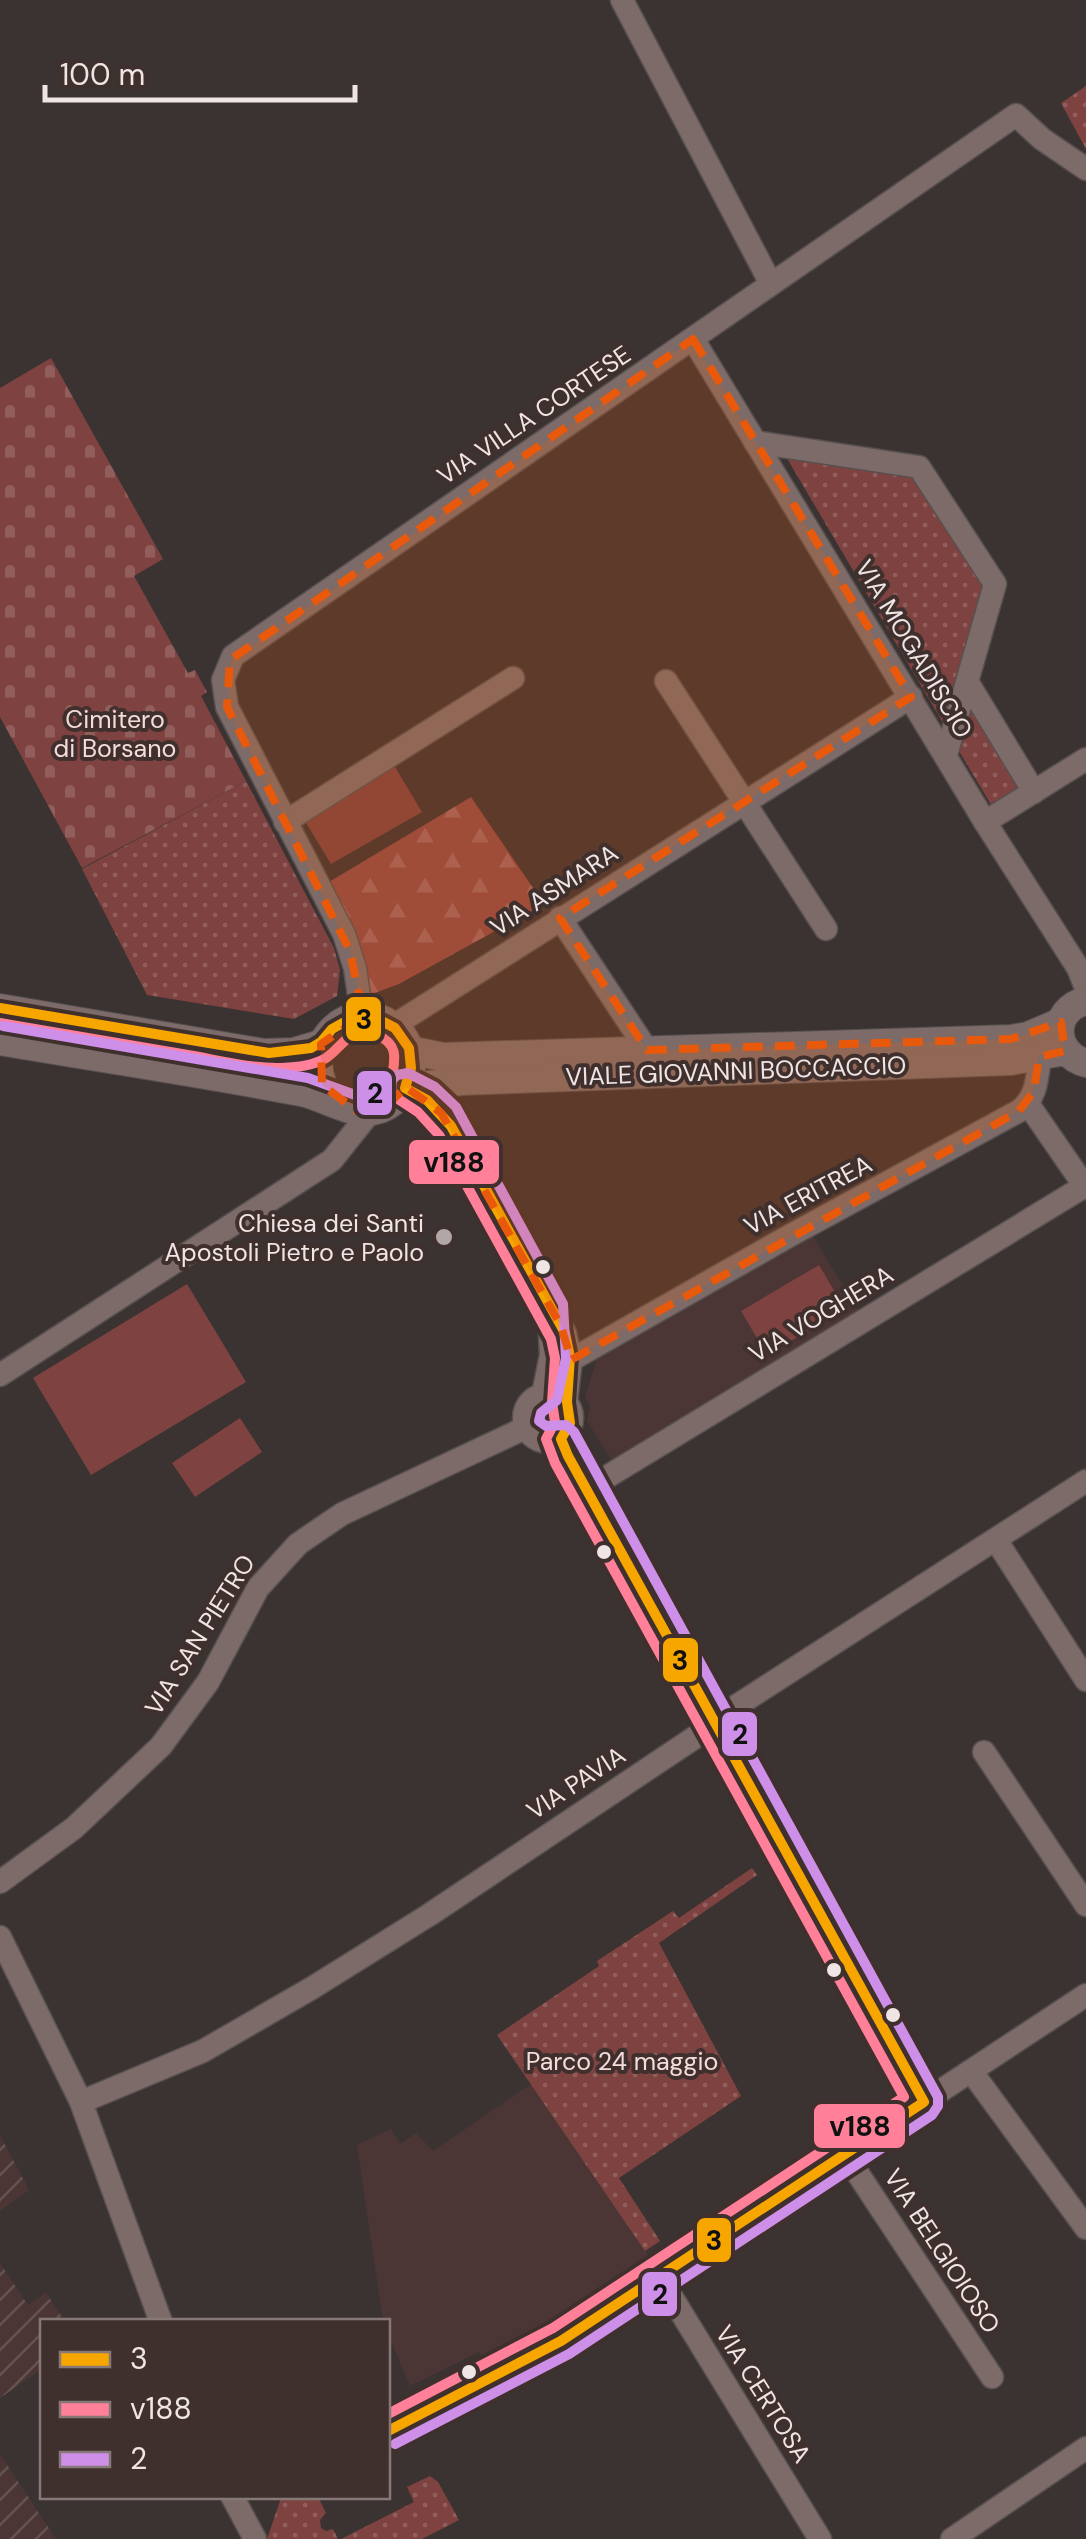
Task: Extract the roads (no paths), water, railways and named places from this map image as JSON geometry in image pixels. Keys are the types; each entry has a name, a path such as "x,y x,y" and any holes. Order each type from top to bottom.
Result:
{"street":[{"path":"622,0 771,284"},
{"name":"VIA VILLA CORTESE","path":"362,1016 355,968 344,934 225,702 224,674 232,656 1016,115 1042,139 1086,169"},
{"name":"VIA MOGADISCIO","path":"693,339 1078,968 1086,988"},
{"path":"756,442 915,466 924,472 995,584 946,755"},
{"path":"286,822 513,678"},
{"path":"666,681 826,929"},
{"path":"968,683 1034,792"},
{"name":"VIA ASMARA","path":"401,1038 560,918 911,697"},
{"path":"986,822 1086,759"},
{"path":"560,918 646,1050"},
{"name":"VIALE GIOVANNI BOCCACCIO","path":"362,1016 378,1018 401,1038 438,1057 1010,1039 1061,1022 1070,1008 1086,1001"},
{"path":"0,1008 270,1053 294,1052 321,1044"},
{"path":"336,1103 322,1086 317,1070 321,1044 334,1028 362,1016"},
{"path":"1061,1022 1059,1036 1064,1057 1038,1080 1028,1104 1085,1188"},
{"path":"401,1038 410,1076 405,1088 427,1100 448,1122 565,1333 572,1360 566,1402 572,1417 568,1434 540,1442 525,1428 524,1411 528,1403 543,1394 566,1402"},
{"path":"0,1040 305,1093 357,1112 371,1111"},
{"name":"VIALE GIOVANNI BOCCACCIO","path":"371,1111 385,1107 405,1088 460,1081 1064,1057"},
{"name":"VIA ERITREA","path":"572,1360 1028,1104"},
{"path":"0,1376 332,1160 371,1111"},
{"name":"VIA VOGHERA","path":"587,1489 1085,1188"},
{"path":"543,1394 552,1355 548,1308"},
{"name":"VIA SAN PIETRO","path":"0,1882 74,1828 161,1746 208,1682 258,1588 308,1536 354,1508 525,1428"},
{"path":"561,1439 924,2102"},
{"name":"VIA PAVIA","path":"81,2102 202,2051 312,1988 430,1915 714,1722 1086,1481"},
{"path":"996,1540 1086,1680"},
{"path":"984,1752 1086,1905"},
{"path":"0,1937 10,1985 81,2102 159,2319"},
{"path":"390,2430 561,2342 1086,1995"},
{"path":"971,2071 1086,2228"},
{"name":"VIA BELGIOIOSO","path":"845,2154 992,2377"},
{"name":"VIA CERTOSA","path":"660,2278 820,2539"},
{"path":"952,2539 1086,2448"},
{"path":"243,2500 255,2539"}],"place":[{"name":"Chiesa dei Santi Apostoli Pietro e Paolo","path":"444,1237"}],"park label":[{"name":"Cimitero di Borsano","path":"115,734"},
{"name":"Parco 24 maggio","path":"622,2061"}]}
